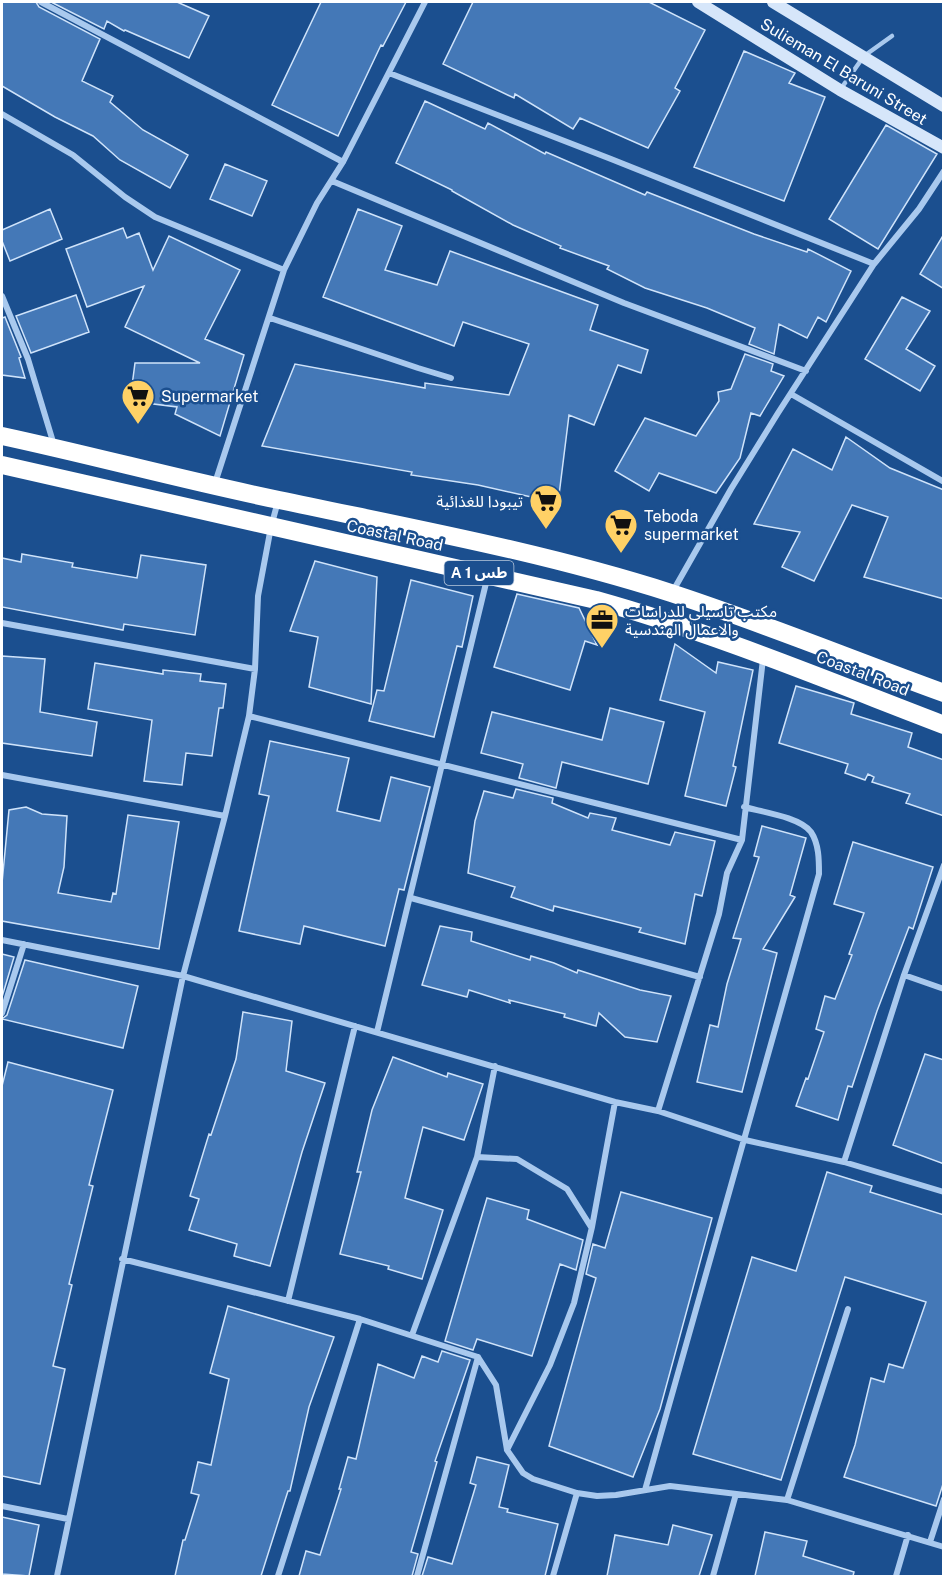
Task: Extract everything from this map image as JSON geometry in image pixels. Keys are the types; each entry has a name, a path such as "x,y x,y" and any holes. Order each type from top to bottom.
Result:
{"highway":[{"name":"Coastal Road","path":"2,436 278,500 485,543 671,594 944,693"},
{"name":"Coastal Road","path":"2,465 625,608 763,655 944,725"}],"street":[{"path":"41,2 343,162"},
{"path":"215,485 284,270 317,203 343,162 425,2"},
{"name":"Sulieman El Baruni Street","path":"698,2 840,90 944,148"},
{"name":"Sulieman El Baruni Street","path":"773,2 944,106"},
{"path":"389,73 874,264"},
{"path":"2,114 73,155 125,197 155,217 284,270"},
{"path":"671,594 731,489 874,264 919,209 944,171"},
{"path":"332,181 624,303 806,371"},
{"path":"2,296 28,359 54,447"},
{"path":"270,318 451,378"},
{"path":"791,394 944,482"},
{"path":"57,1576 183,976 249,716 255,669 258,596 270,527 278,500"},
{"path":"377,1032 488,575"},
{"path":"2,623 255,669"},
{"path":"658,1111 719,914 727,873 742,840 763,655"},
{"path":"249,716 742,840"},
{"path":"2,775 225,816"},
{"path":"645,1490 746,1140 819,874 819,854 810,831 796,821 744,807"},
{"path":"844,1162 904,975 944,865"},
{"path":"411,898 700,977"},
{"path":"2,940 183,976 615,1102 658,1111 746,1140 844,1162 944,1192"},
{"path":"2,1013 24,944"},
{"path":"904,975 944,989"},
{"path":"288,1301 355,1026"},
{"path":"412,1335 477,1157 495,1066"},
{"path":"507,1450 550,1365 574,1303 592,1227 615,1102"},
{"path":"477,1157 517,1159 567,1189 592,1227"},
{"path":"122,1259 360,1319 478,1357 496,1386 507,1450 522,1473 533,1479 577,1493 597,1496 670,1486 787,1500 908,1534 944,1547"},
{"path":"787,1500 848,1309"},
{"path":"278,1576 360,1319"},
{"path":"417,1576 478,1357"},
{"path":"553,1576 577,1493"},
{"path":"714,1576 736,1494"},
{"path":"930,1542 944,1499"},
{"path":"2,1506 68,1519"},
{"path":"897,1576 908,1534"}],"lane":[{"path":"840,90 864,56 892,36"}],"building":[{"path":"2,2 36,2 39,7 100,39 82,81 113,96 110,102 143,130 188,155 170,188 120,160 93,136 2,86"},
{"path":"51,2 177,2 209,16 189,58 124,31 107,21 104,29"},
{"path":"321,2 406,2 383,46 381,45 338,136 272,105"},
{"path":"473,2 649,2 705,30 675,88 680,91 648,148 580,118 573,129 515,94 514,98 443,64"},
{"path":"744,51 795,73 789,83 825,97 784,201 694,167"},
{"path":"425,101 485,129 488,123 545,154 546,152 645,195 647,192 754,234 807,252 808,249 851,271 826,322 818,317 807,338 779,324 774,354 749,344 755,328 707,308 645,288 607,269 609,266 560,248 561,246 513,225 452,190 396,163"},
{"path":"886,125 937,154 878,249 829,219"},
{"path":"225,164 267,181 252,216 210,199"},
{"path":"50,209 62,239 10,261 2,241 2,230"},
{"path":"358,209 402,226 385,270 437,285 450,251 598,305 590,330 648,350 641,373 618,365 594,425 569,415 558,503 478,485 411,475 412,472 262,446 295,364 425,388 425,383 509,395 529,344 463,322 454,346 323,297"},
{"path":"123,228 127,238 139,233 153,270 169,236 240,270 205,339 244,355 220,436 175,414 177,407 130,401 135,363 200,363 125,327 144,286 87,307 66,249"},
{"path":"944,234 944,289 920,274"},
{"path":"76,295 89,332 31,353 16,316"},
{"path":"902,297 930,311 906,349 935,366 920,391 865,359"},
{"path":"5,317 21,357 19,358 25,378 2,375 2,318"},
{"path":"745,354 773,364 771,371 784,376 760,416 751,413 740,458 716,493 659,473 649,491 615,471 645,418 696,436 719,401 718,392 731,389"},
{"path":"846,437 890,468 944,490 944,599 864,577 888,517 852,505 814,581 782,567 800,532 754,524 793,449 832,470"},
{"path":"22,554 73,563 72,567 137,578 141,555 206,565 195,635 124,624 123,630 2,607 2,558 21,562"},
{"path":"315,561 377,577 371,704 309,687 318,637 290,631"},
{"path":"411,580 473,596 462,647 457,646 434,737 369,721 377,690 384,691"},
{"path":"517,594 579,608 597,645 585,641 570,690 494,667"},
{"path":"675,644 716,673 718,662 753,670 733,766 736,767 726,806 685,796 705,712 660,700"},
{"path":"2,656 45,659 40,712 97,722 92,756 2,743"},
{"path":"95,663 163,674 163,670 201,674 200,681 226,684 223,708 219,708 212,756 186,753 182,785 144,781 152,720 88,709"},
{"path":"796,686 854,703 851,714 912,733 908,747 944,760 944,816 906,803 910,794 872,782 874,777 868,774 865,780 845,773 848,764 779,743"},
{"path":"610,708 664,722 648,784 562,762 556,788 519,778 523,764 481,753 492,712 602,740"},
{"path":"270,741 349,758 337,811 380,821 391,777 430,787 404,890 399,889 385,946 304,926 300,944 239,931 269,796 259,794"},
{"path":"516,789 553,798 552,803 588,818 590,813 616,818 612,830 670,845 675,832 715,841 702,896 695,894 685,944 639,932 641,928 554,906 553,911 511,897 515,887 468,873 475,821 484,791 513,798"},
{"path":"26,807 42,814 67,816 64,867 58,893 111,902 113,893 116,894 128,815 179,822 159,949 2,921 2,883 9,810"},
{"path":"762,826 806,838 790,895 795,897 763,949 777,953 742,1092 697,1082 710,1025 718,1027 727,984 741,939 733,938 759,857 754,856"},
{"path":"853,842 933,867 913,929 909,927 877,1011 852,1087 848,1086 838,1120 796,1106 824,1032 816,1029 825,996 835,999 852,955 849,954 864,913 834,904"},
{"path":"440,926 472,932 471,941 530,960 531,956 577,973 578,970 640,990 671,996 657,1042 625,1037 599,1013 596,1026 564,1017 565,1014 509,1000 510,1003 469,990 467,997 422,985"},
{"path":"2,954 14,957 2,997"},
{"path":"25,960 138,986 123,1048 2,1019 7,1015"},
{"path":"243,1012 292,1021 286,1071 325,1083 302,1152 270,1266 234,1256 237,1244 189,1230 199,1199 190,1196 236,1059"},
{"path":"925,1054 944,1060 944,1164 893,1145"},
{"path":"393,1057 447,1077 448,1073 483,1084 464,1140 423,1127 405,1198 443,1210 422,1279 388,1269 389,1266 340,1254 361,1172 357,1172 372,1110"},
{"path":"8,1062 113,1090 89,1185 93,1186 69,1284 72,1285 53,1366 65,1369 40,1484 2,1476 2,1086"},
{"path":"827,1172 872,1186 870,1192 944,1215 944,1481 936,1506 844,1477 855,1445 871,1378 884,1382 889,1364 903,1368 926,1302 845,1277 781,1480 693,1454 752,1257 796,1271"},
{"path":"621,1192 712,1218 660,1409 633,1477 549,1446 596,1278 586,1274 593,1244 605,1248"},
{"path":"487,1198 529,1210 527,1219 583,1240 576,1270 560,1264 532,1356 477,1339 473,1350 445,1341"},
{"path":"228,1306 334,1337 309,1407 290,1491 288,1491 261,1576 175,1576 183,1540 185,1540 199,1495 191,1493 198,1462 211,1465 229,1379 210,1373"},
{"path":"442,1351 470,1360 435,1461 437,1462 411,1552 418,1554 412,1576 299,1576 306,1551 320,1555 341,1489 339,1489 348,1457 356,1459 378,1364 414,1378 422,1356 438,1362"},
{"path":"477,1457 509,1465 499,1507 508,1509 507,1512 558,1524 545,1576 422,1576 428,1557 452,1564 476,1485 470,1483"},
{"path":"2,1517 39,1525 29,1576 2,1574"},
{"path":"673,1525 712,1535 699,1576 607,1576 615,1535 668,1545"},
{"path":"765,1532 807,1541 803,1556 854,1572 853,1576 755,1576"}],"place":[{"name":"Supermarket","path":"138,425"},
{"name":"تيبودا للغذائية","path":"546,530"},
{"name":"Teboda supermarket","path":"621,554"},
{"name":"مكتب تاسيلي للدراسات والاعمال الهندسية","path":"602,649"}]}
